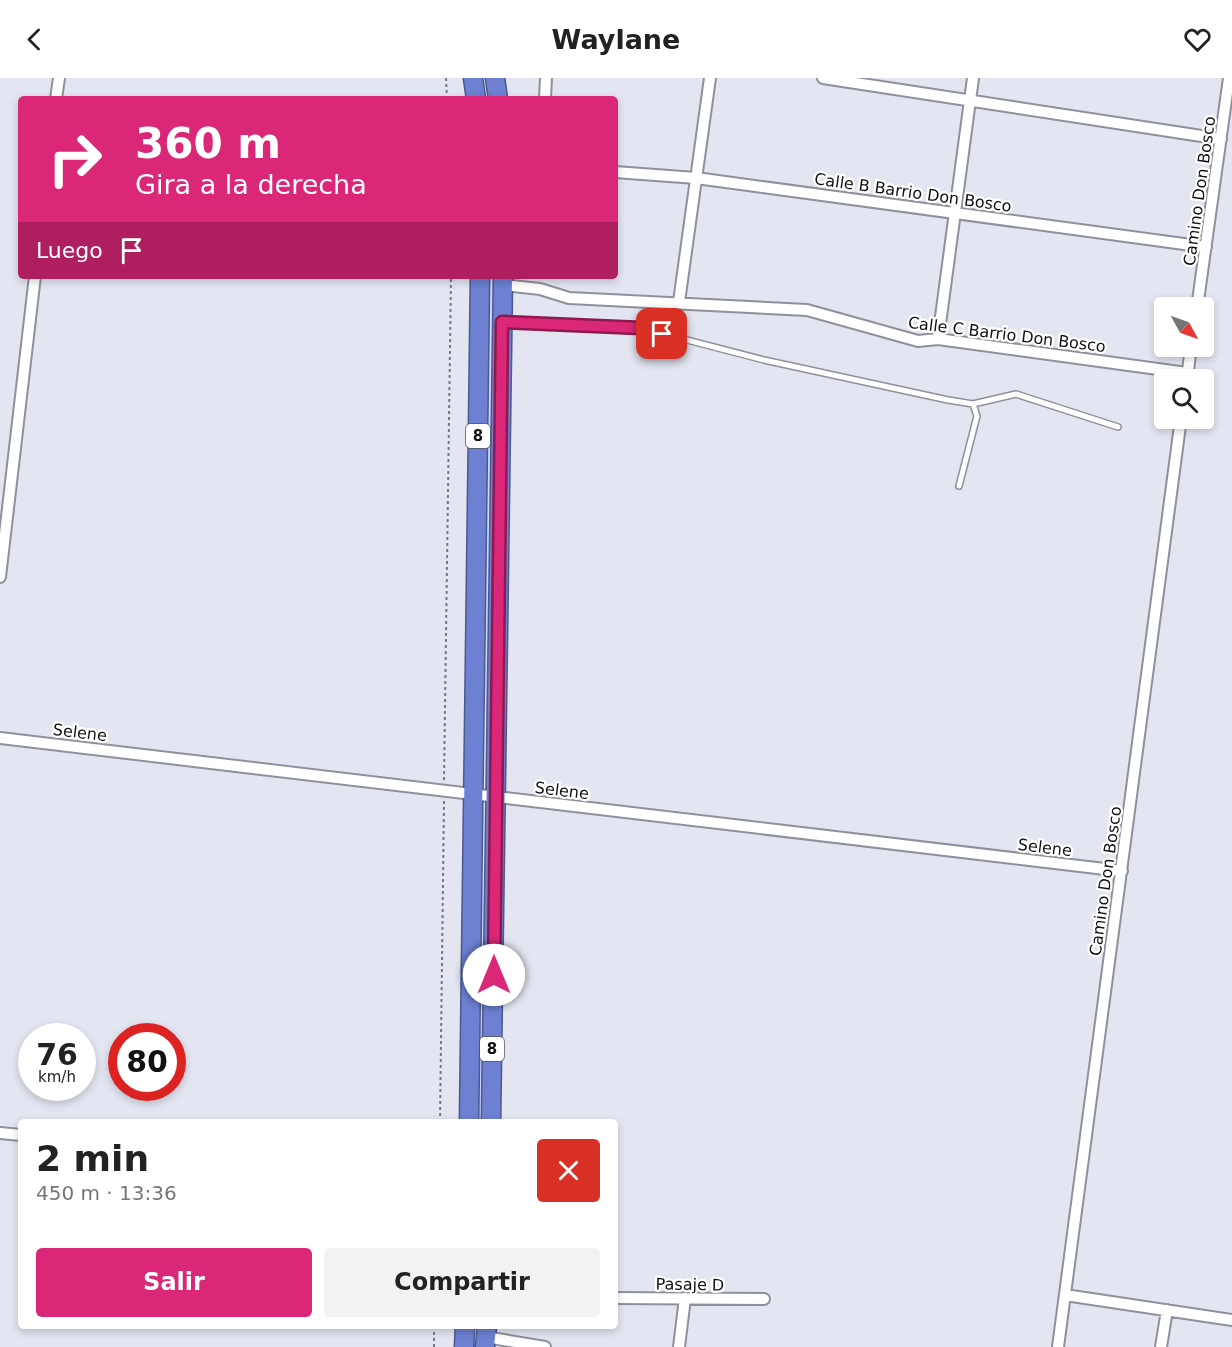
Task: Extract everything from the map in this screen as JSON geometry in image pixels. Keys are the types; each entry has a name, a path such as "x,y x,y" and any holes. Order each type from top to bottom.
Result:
{"highway":[{"path":"473,78 476,96"},
{"path":"495,78 498,96"},
{"name":"8","path":"469,1119 480,279"},
{"name":"8","path":"491,1119 503,280"},
{"path":"464,1347 465,1329"}],"street":[{"path":"56,96 59,78"},
{"path":"545,96 546,78"},
{"path":"679,302 710,78"},
{"path":"823,78 1221,139"},
{"path":"938,339 973,78"},
{"name":"Camino Don Bosco","path":"1199,297 1229,78"},
{"name":"Calle B Barrio Don Bosco","path":"618,172 696,178 1206,247"},
{"path":"0,577 35,279"},
{"path":"540,279 540,289"},
{"name":"Calle C Barrio Don Bosco","path":"503,280 569,298 807,310 918,341 938,339 1154,371"},
{"name":"Camino Don Bosco","path":"1058,1347 1180,429"},
{"name":"Selene","path":"0,738 473,792 495,797 1122,871"},
{"path":"0,1133 18,1135"},
{"path":"1065,1295 1232,1320"},
{"name":"Pasaje D","path":"618,1298 764,1299"},
{"path":"679,1347 685,1298"},
{"path":"1161,1347 1167,1310"},
{"path":"486,1337 545,1347"}],"lane":[{"path":"502,322 641,328 764,360 973,404 1016,394 1118,427"},
{"path":"959,486 976,417 973,404"}],"path":[{"path":"446,78 447,96"},
{"path":"440,1119 451,279"},
{"path":"434,1329 434,1347"}],"shaded area":[{"path":"488,279 494,279 487,764 483,598"},
{"path":"481,821 485,987 484,1119 476,1119"}],"route":[{"path":"494,975 493,867 502,322 538,321 641,328 662,334"}]}
